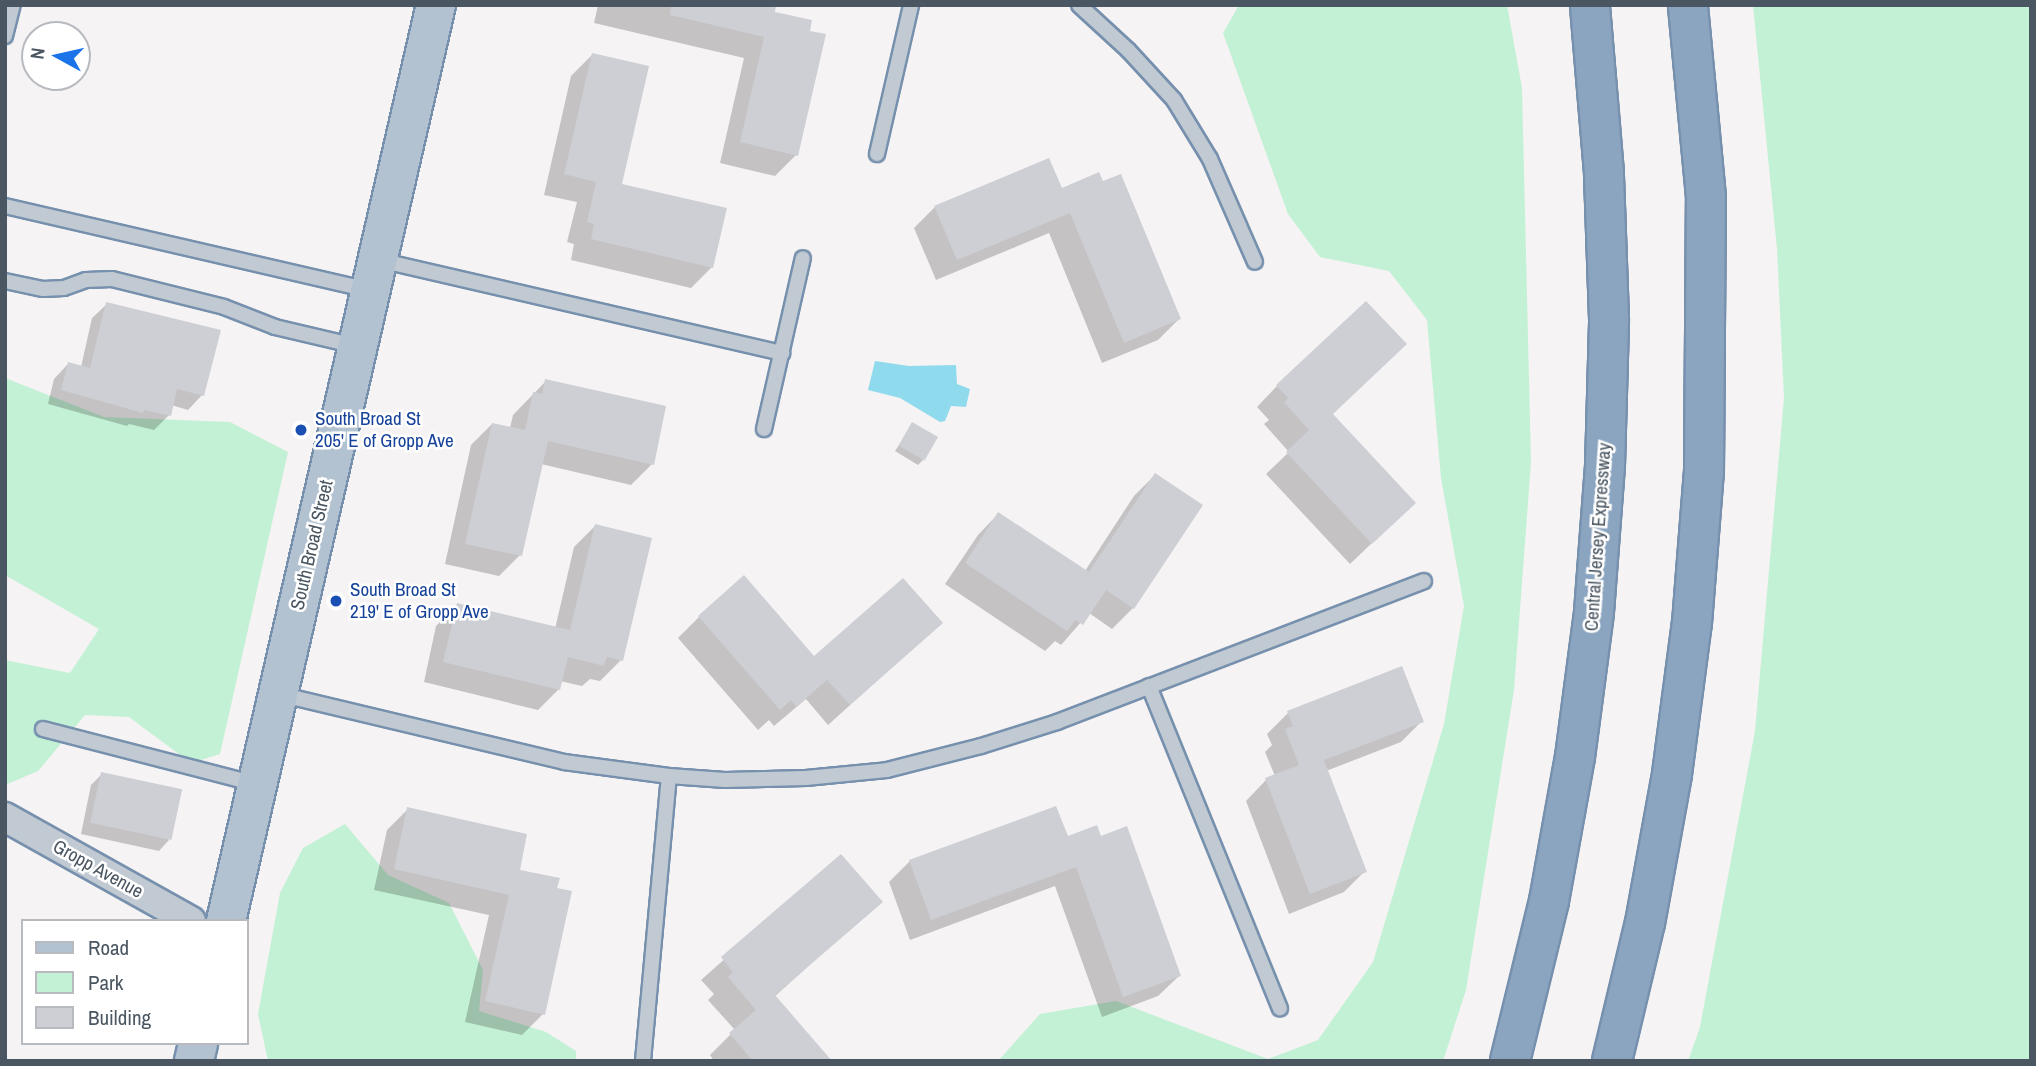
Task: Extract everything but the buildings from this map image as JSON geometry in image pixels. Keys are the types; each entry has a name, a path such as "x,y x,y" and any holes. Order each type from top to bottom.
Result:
{"highway":[{"name":"Central Jersey Expressway","path":"1510,1061 1554,875 1575,757 1594,612 1605,466 1609,319 1604,173 1595,52 1588,5"},
{"path":"1612,1061 1645,923 1672,774 1692,623 1704,472 1706,197 1688,5"}],"main road":[{"name":"South Broad Street","path":"226,919 436,5"}],"street":[{"name":"Gropp Avenue","path":"5,817 187,919"}],"lane":[{"path":"5,36 13,5"},
{"path":"877,154 911,5"},
{"path":"1079,5 1128,50 1174,100 1210,159 1255,262"},
{"path":"5,206 782,353"},
{"path":"764,429 803,258"},
{"path":"5,281 43,289 64,288 86,280 112,279 224,307 275,327 358,346"},
{"path":"278,694 564,762 669,776 725,780 806,778 887,770 981,747 1424,581"},
{"path":"1149,686 1280,1007"},
{"path":"43,729 257,785"},
{"path":"643,1061 669,776"}],"green space":[{"path":"1239,5 1507,5 1522,88 1531,462 1514,690 1466,990 1443,1061 998,1061 1040,1014 1116,1001 1268,1059 1318,1040 1373,962 1444,724 1464,606 1441,478 1427,320 1389,271 1320,257 1288,214 1223,33"},
{"path":"1753,5 2031,5 2031,1061 1688,1061 1700,1027 1755,731 1784,398 1777,249"},
{"path":"5,378 104,417 230,422 288,452 220,754 191,763 129,717 85,715 38,771 5,785 5,660 70,673 99,629 5,575"},
{"path":"345,824 388,875 449,903 483,970 479,1011 546,1032 576,1051 576,1061 268,1061 258,1014 280,893 303,848"}],"water":[{"path":"875,361 909,366 956,365 957,384 970,389 966,407 951,406 945,421 940,422 900,398 868,390"}],"place":[{"name":"South Broad St 205' E of Gropp Ave","path":"301,430"},
{"name":"South Broad St 219' E of Gropp Ave","path":"336,601"}]}
